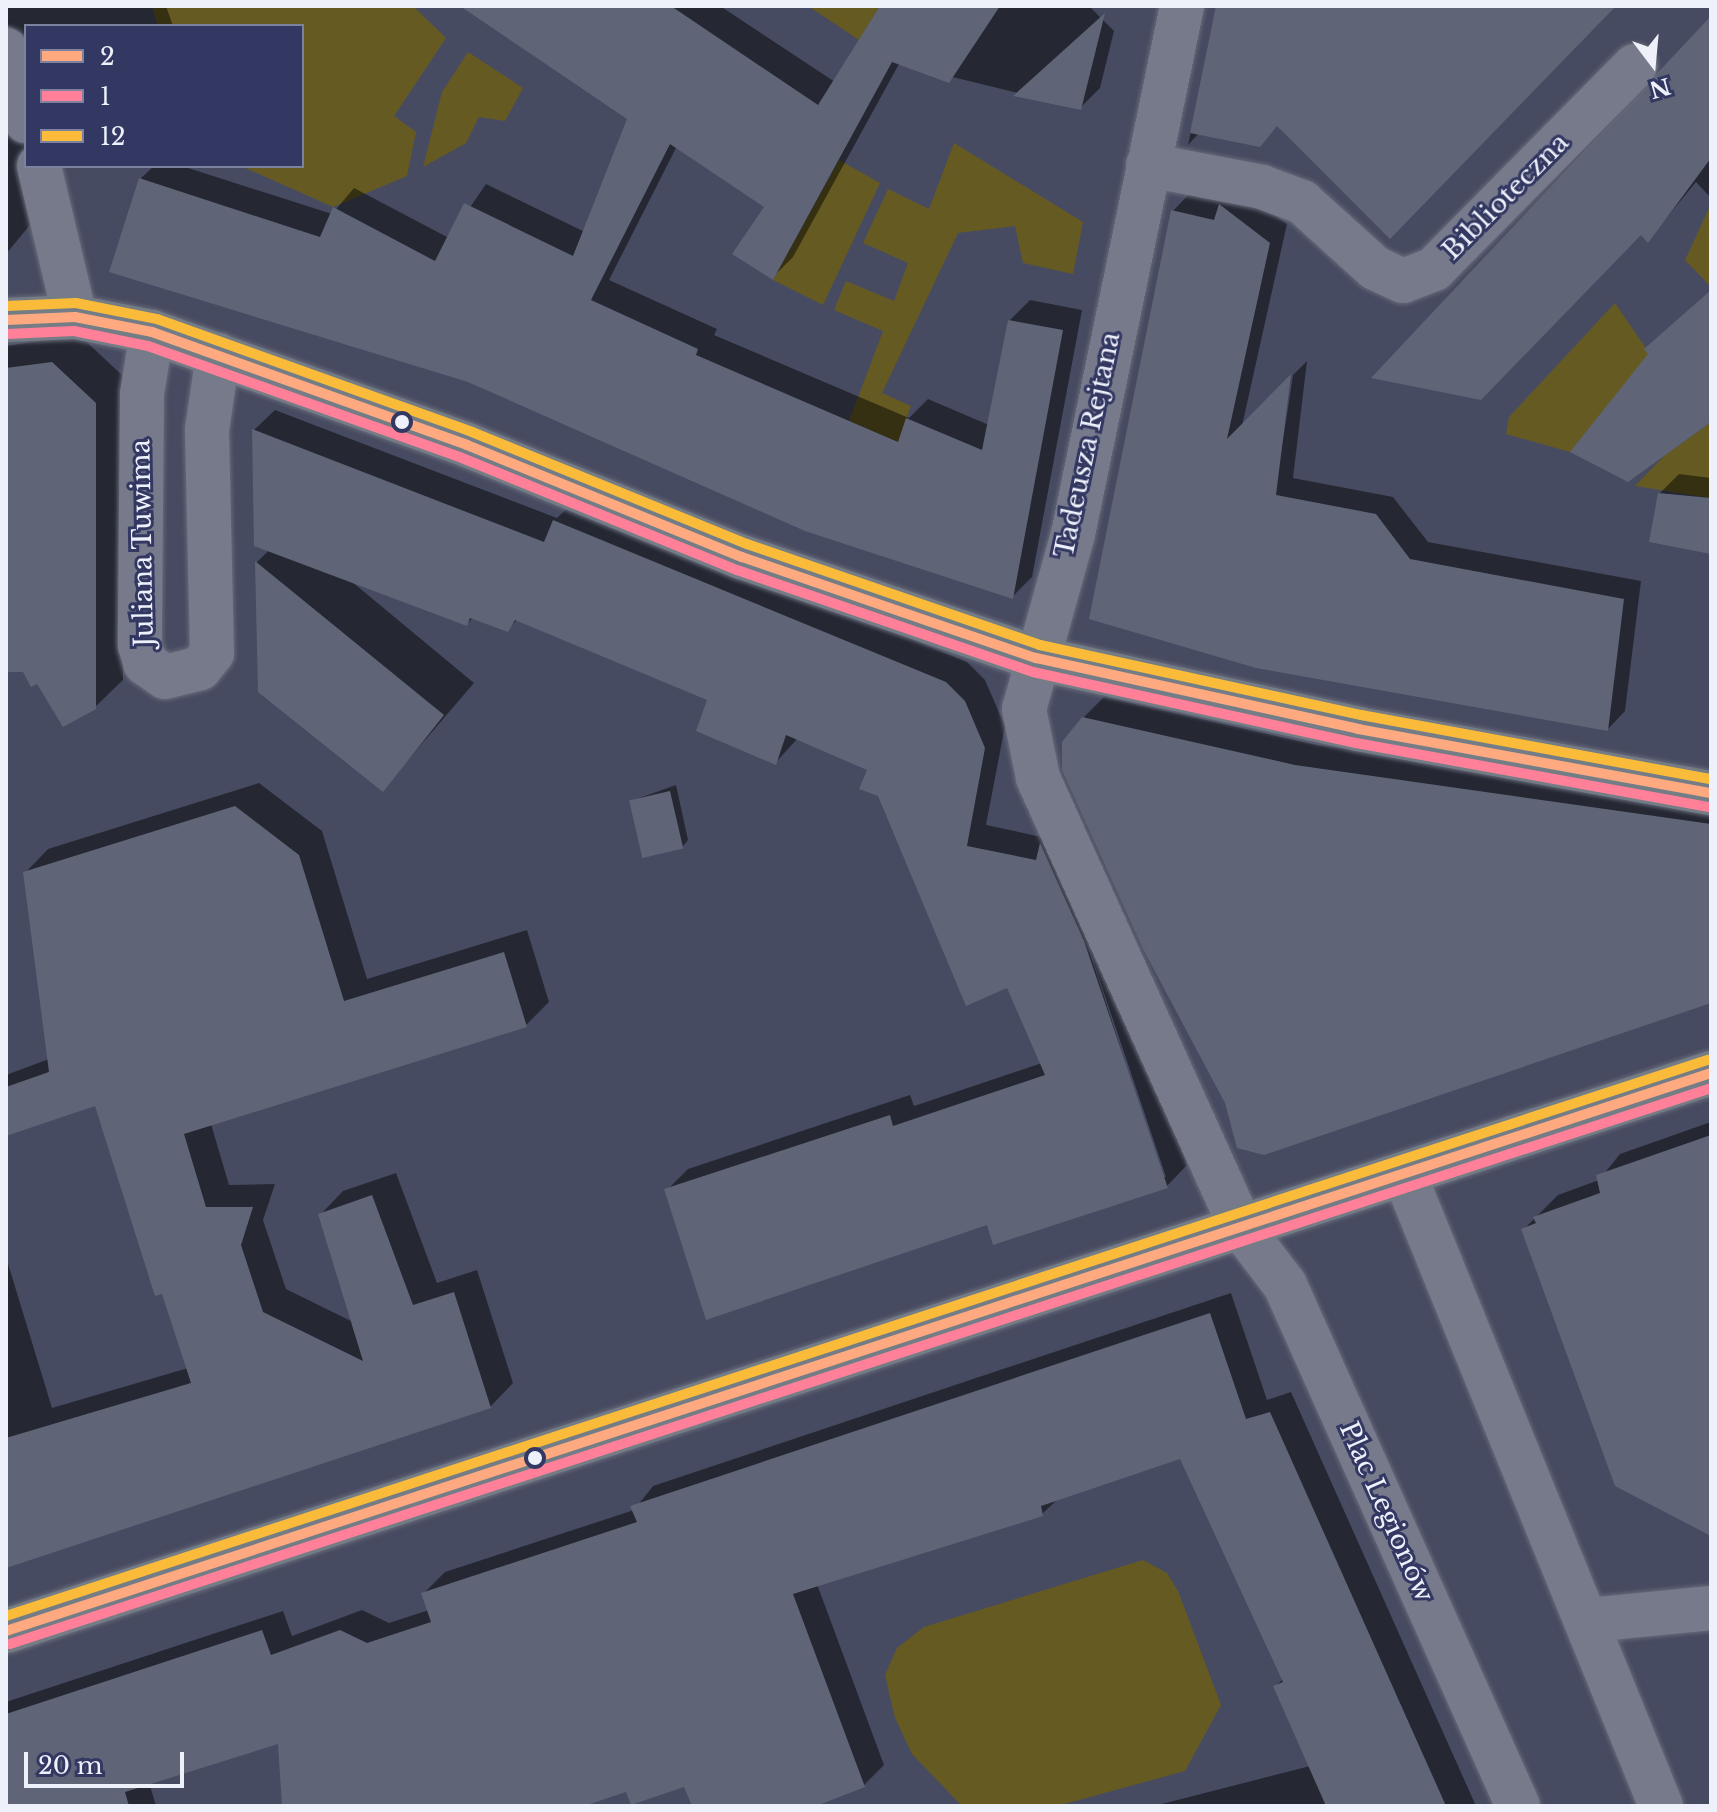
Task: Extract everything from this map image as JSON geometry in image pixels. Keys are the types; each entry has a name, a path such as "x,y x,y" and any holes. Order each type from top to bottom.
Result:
{"main road":[{"path":"6,320 75,317 152,332 742,557 1036,658 1358,729 1711,793"},
{"path":"6,1631 1240,1226 1405,1176 1711,1073"}],"street":[{"name":"Tadeusza Rejtana","path":"1182,6 1073,534 1024,709 1038,778 1240,1226"},
{"path":"6,50 24,114"},
{"name":"Biblioteczna","path":"1148,165 1262,187 1302,202 1375,268 1403,281 1434,269 1635,66"},
{"path":"39,168 75,317"},
{"name":"Juliana Tuwima","path":"152,332 142,394 140,645 145,663 165,677 200,668 212,653 207,430 218,355"},
{"path":"1405,1176 1419,1226 1589,1620 1661,1806"},
{"name":"Plac Legionów","path":"1240,1226 1285,1285 1518,1806"},
{"path":"1589,1620 1711,1608"}],"shaded area":[{"path":"152,6 413,6 446,38 394,116 416,132 407,176 333,207 245,168 304,168 304,24 157,24"},
{"path":"808,6 880,6 859,40"},
{"path":"468,52 523,88 505,121 479,117 466,143 423,167 442,92"},
{"path":"954,143 1083,222 1073,274 1023,263 1015,226 958,233 882,393 911,406 898,442 849,421 883,331 834,310 846,281 894,301 908,263 863,243 888,189 929,209"},
{"path":"839,160 880,183 823,305 773,280"},
{"path":"1711,204 1711,287 1685,260"},
{"path":"1615,303 1675,391 1607,406 1570,452 1506,434 1509,417"},
{"path":"1711,422 1711,498 1635,486 1664,456"},
{"path":"1143,1560 1167,1573 1178,1591 1221,1705 1185,1771 1057,1806 962,1806 912,1754 895,1718 885,1675 897,1648 924,1627"}],"building":[{"path":"460,6 671,6 818,105 880,6 1000,6 949,83 892,62 773,280 732,254 764,207 670,144 591,300 698,349 696,355 898,442 906,418 982,450 1008,320 1063,330 1013,599 805,531 468,382 109,272 139,178 320,237 333,207 435,261 464,203 573,256 627,119"},
{"path":"1216,6 1616,6 1390,239 1277,126 1260,147 1190,133"},
{"path":"1105,13 1081,110 1013,96"},
{"path":"1711,16 1711,158 1648,243 1641,235 1481,400 1371,378"},
{"path":"1219,204 1270,243 1227,439 1291,374 1276,495 1376,514 1410,559 1624,599 1608,731 1256,668 1089,619 1171,210 1214,220"},
{"path":"1711,290 1711,422 1628,482 1570,452 1648,354 1644,349"},
{"path":"52,362 96,403 96,709 63,727 37,684 31,687 23,672 6,672 6,368"},
{"path":"252,429 544,542 553,520 946,682 965,701 985,748 967,846 1036,860 1040,843 1084,941 1168,1188 993,1245 987,1225 706,1320 664,1189 890,1115 893,1126 1045,1075 1007,988 966,1006 878,796 859,789 867,770 786,735 776,765 696,731 707,700 515,620 508,632 470,618 467,626 254,546"},
{"path":"1658,493 1711,498 1711,554 1649,542"},
{"path":"255,561 444,715 383,792 258,692"},
{"path":"1082,717 1295,765 1711,824 1711,1003 1264,1155 1237,1148 1225,1103 1143,949 1062,770 1062,742"},
{"path":"670,791 683,848 642,858 629,800"},
{"path":"235,806 299,855 344,1001 504,952 527,1027 184,1134 206,1207 253,1207 241,1245 263,1312 363,1361 318,1214 372,1195 413,1305 454,1292 491,1408 6,1568 6,1438 191,1383 162,1294 155,1296 95,1106 6,1136 6,1087 49,1072 23,872"},
{"path":"1711,1135 1711,1536 1615,1486 1521,1229 1536,1223 1533,1217 1600,1193 1596,1175"},
{"path":"1210,1313 1246,1419 1270,1412 1446,1806 1326,1806 1273,1686 1283,1682 1180,1459 1041,1506 1043,1516 793,1594 865,1787 816,1806 692,1806 684,1787 631,1805 626,1792 584,1806 282,1806 278,1744 125,1792 129,1806 6,1806 6,1714 262,1630 271,1655 340,1630 367,1643 431,1622 421,1593 637,1522 630,1506"}],"transit line":[{"name":"12","path":"6,306 76,303 157,319 472,432 747,544 1040,645 1361,715 1711,779"},
{"name":"2","path":"6,320 75,317 152,332 467,445 742,557 1036,658 1358,729 1711,793"},
{"name":"1","path":"7,334 74,331 148,346 462,458 737,570 1033,672 1356,743 1709,807"},
{"name":"12","path":"6,1616 1707,1060"},
{"name":"2","path":"6,1631 1711,1073"},
{"name":"1","path":"10,1644 1711,1088"}]}
